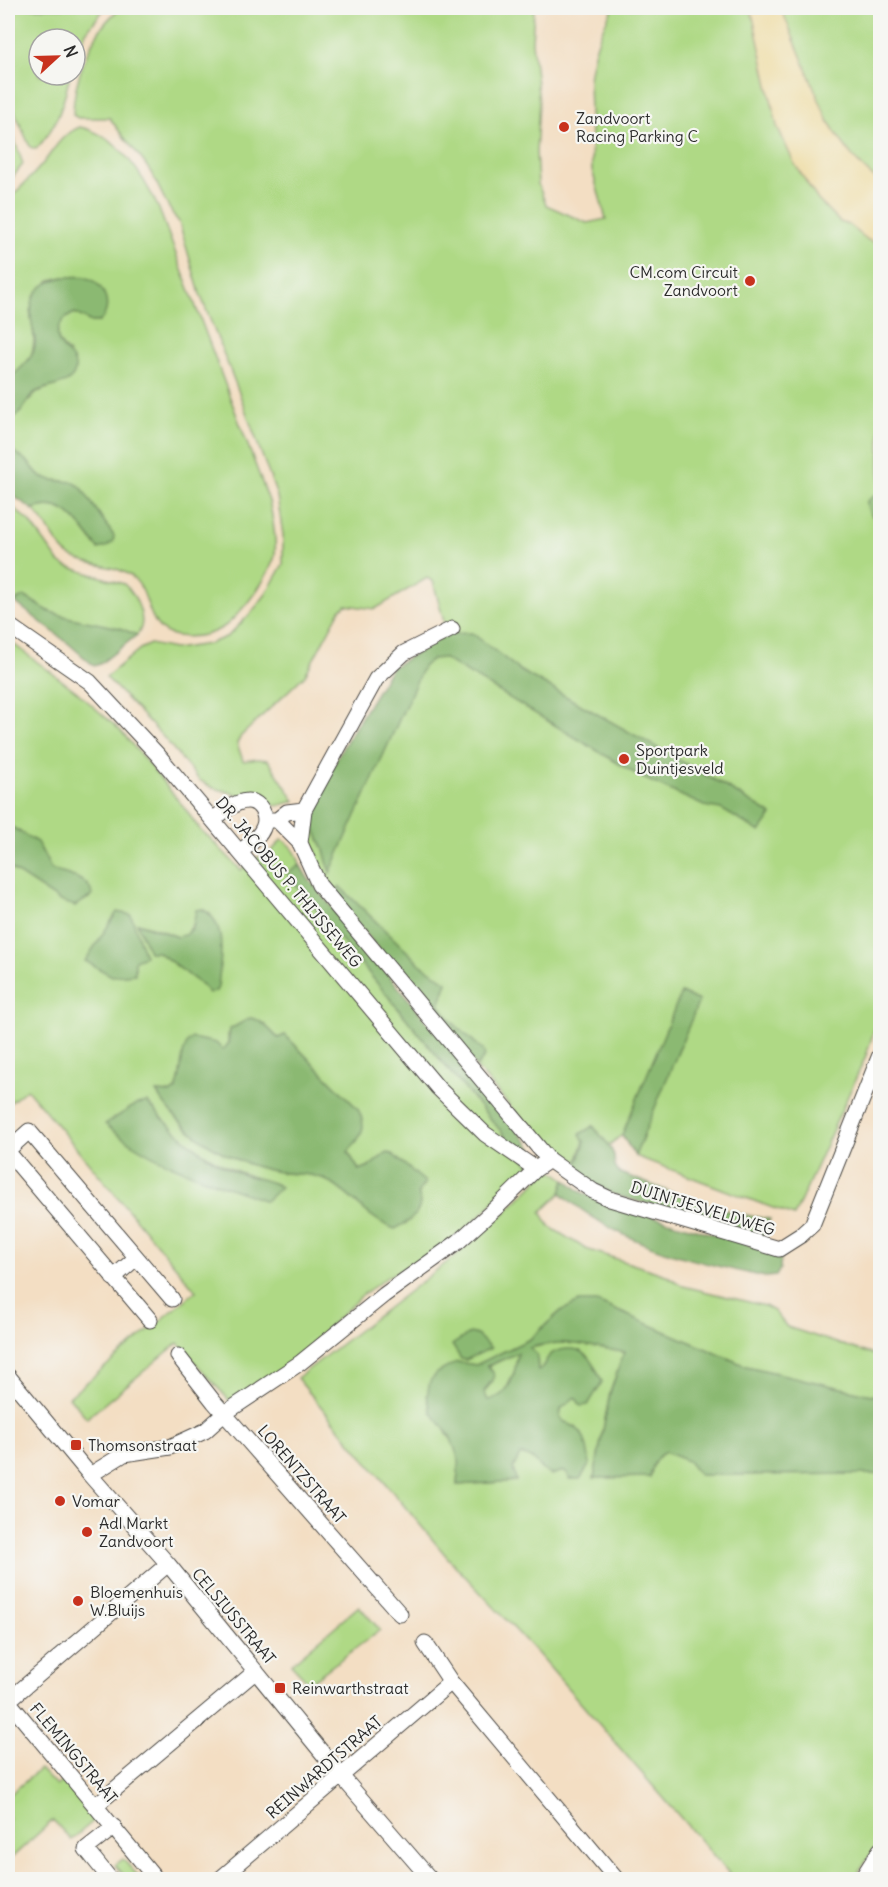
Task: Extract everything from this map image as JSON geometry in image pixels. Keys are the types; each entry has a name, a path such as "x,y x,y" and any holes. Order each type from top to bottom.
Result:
{"street":[{"name":"DR. JACOBUS P. THIJSSEWEG","path":"8,625 90,682 158,755 438,1088 485,1134 542,1165"},
{"path":"300,843 304,810 376,679 404,653 452,629"},
{"name":"DUINTJESVELDWEG","path":"213,820 235,804 243,801 253,802 300,843 320,885 542,1165 610,1199 779,1249 812,1225 875,1088 880,1055"},
{"path":"240,852 271,820 287,812 304,810"},
{"path":"150,1320 8,1151 29,1131 172,1299"},
{"path":"90,1475 124,1454 170,1447 205,1431 225,1413 300,1363 384,1295 458,1242 542,1165"},
{"path":"113,1278 136,1258"},
{"name":"LORENTZSTRAAT","path":"178,1356 400,1614"},
{"name":"CELSIUSSTRAAT","path":"8,1376 168,1564 342,1777 430,1879"},
{"path":"8,1701 168,1564"},
{"path":"424,1643 451,1682 617,1880"},
{"path":"95,1806 256,1671"},
{"name":"REINWARDTSTRAAT","path":"219,1880 451,1682"},
{"name":"FLEMINGSTRAAT","path":"8,1701 157,1880"},
{"name":"FLEMINGSTRAAT","path":"111,1880 86,1849 114,1827"},
{"path":"861,1880 880,1850"}],"green space":[{"path":"8,8 105,8 87,31 87,27 27,27 27,87 67,87 55,123 36,149 30,147 8,96"},
{"path":"122,8 208,8 246,13 275,8 534,8 532,42 539,102 536,152 538,184 546,205 587,223 606,219 592,170 589,80 598,42 613,8 880,8 880,1013 865,1058 794,1216 635,1156 622,1135 608,1146 593,1126 584,1141 574,1172 554,1157 476,1067 483,1050 451,1021 439,1005 447,982 420,964 340,887 332,893 316,869 316,852 309,840 310,819 324,849 445,626 433,581 427,578 375,609 346,605 340,610 305,675 241,736 237,743 243,761 268,760 295,801 277,806 211,787 199,780 165,739 106,677 140,649 150,644 174,649 209,644 228,636 266,594 283,564 283,535 277,496 200,294 179,222 170,210 148,168 110,118 78,118 73,115 76,87 87,87 87,54 93,41 111,17"},
{"path":"8,121 23,164 8,183"},
{"path":"80,127 107,139 118,148 137,170 153,196 269,501 275,547 272,565 259,587 236,616 222,628 207,634 188,637 164,631 154,620 142,589 133,578 110,567 76,559 64,551 43,520 32,509 44,506 63,510 78,523 99,549 64,481 40,476 28,462 8,447 8,413 12,418 34,395 55,386 69,353 61,345 58,337 57,332 61,324 75,313 91,322 99,322 84,277 50,280 30,310 34,339 32,352 25,365 8,381 8,200 64,137"},
{"path":"64,277 84,277 97,284 102,289 107,303 104,316 99,322 91,322 75,313 67,317 57,333 61,346 74,362 73,376 65,383 36,392 29,398 21,412 12,418 8,413 8,381 28,360 34,350 35,339 31,315 33,299 41,288"},
{"path":"8,447 28,462 40,476 73,482 81,487 114,536 113,542 99,549 78,523 63,510 44,506 32,509 8,492"},
{"path":"880,495 880,525 869,511 867,501"},
{"path":"8,503 31,523 59,562 65,566 124,584 140,608 142,623 137,635 72,619 46,610 27,600 18,599 15,602 8,597"},
{"path":"24,596 50,612 120,628 137,635 100,664 94,666 15,602"},
{"path":"472,633 521,671 772,815 760,832 721,809 704,806 641,777 443,658 432,659 423,667 330,873 324,850 310,819 310,808 343,747 391,668 448,634"},
{"path":"8,640 76,691 121,731 201,831 241,870 253,859 269,854 282,839 289,845 296,853 300,865 288,875 531,1166 462,1233 420,1261 389,1276 361,1296 287,1368 235,1407 178,1343 87,1418 69,1397 196,1291 27,1089 11,1102 8,1097 8,867 28,879 78,878 51,869 41,849 8,825","holes":["209,912 221,937 209,993 202,985 158,952 149,951 138,923 178,937 187,934 196,919","264,1024 278,1039 285,1035 358,1109 357,1141 348,1152 359,1170 370,1166 386,1153 392,1154 425,1184 418,1192 420,1202 413,1217 405,1224 323,1178 306,1174 282,1173 157,1092 171,1093 176,1090 181,1079 184,1051 223,1051 228,1044 228,1034","147,1102 176,1132 206,1155 240,1172 279,1185 173,1166"]},
{"path":"8,825 37,842 51,869 83,881 91,890 92,896 75,906 60,901 8,867"},
{"path":"300,865 307,877 532,1148 534,1159 531,1166 287,874"},
{"path":"340,887 420,964 447,982 439,1005 451,1021 483,1050 485,1056 476,1067 332,893"},
{"path":"202,909 211,915 216,923 221,944 218,987 216,991 209,993 202,985 158,952 149,952 137,923 178,937 187,934 193,927 196,910"},
{"path":"117,912 131,915 145,956 135,960 135,974 112,976 85,961"},
{"path":"681,993 699,1001 635,1156 622,1135"},
{"path":"250,1018 262,1023 278,1038 285,1035 358,1109 363,1122 362,1132 348,1152 359,1170 370,1166 386,1153 392,1154 424,1181 425,1183 418,1192 420,1205 412,1219 395,1229 376,1219 324,1179 313,1175 261,1168 243,1162 209,1145 194,1134 167,1107 156,1092 171,1093 176,1090 183,1054 188,1042 192,1038 216,1043 223,1050 228,1044 230,1029"},
{"path":"147,1102 178,1133 223,1166 281,1187 266,1201 224,1186 182,1170 141,1150 105,1124 137,1104"},
{"path":"593,1126 606,1141 620,1173 713,1207 770,1219 763,1236 612,1194 574,1172 584,1145 580,1134"},
{"path":"552,1170 565,1179 561,1193 541,1212 550,1227 586,1249 666,1275 683,1286 765,1306 774,1311 787,1327 880,1357 880,1397 746,1366 597,1302 561,1311 530,1339 476,1365 457,1362 441,1424 455,1445 459,1460 457,1485 516,1481 513,1468 520,1455 533,1459 548,1473 563,1471 568,1474 576,1427 564,1423 560,1418 561,1409 598,1372 585,1354 568,1352 554,1354 538,1371 537,1355 529,1348 557,1343 577,1343 624,1352 610,1393 594,1478 650,1477 656,1459 665,1452 688,1461 699,1475 880,1474 880,1842 853,1879 734,1879 538,1654 448,1558 297,1378 455,1256 498,1219 547,1171"},
{"path":"565,1179 581,1192 600,1201 781,1254 780,1269 776,1276 765,1277 683,1257 632,1238 607,1226 561,1193"},
{"path":"579,1302 597,1302 746,1366 880,1397 880,1474 699,1475 688,1461 665,1452 656,1459 650,1477 594,1478 610,1393 624,1352 577,1344 555,1343 530,1348 537,1355 538,1371 553,1353 567,1349 577,1350 587,1356 602,1382 588,1405 581,1406 575,1397 561,1409 560,1418 579,1431 586,1444 590,1464 580,1479 569,1479 568,1474 563,1471 551,1475 530,1457 520,1455 513,1468 516,1481 457,1485 459,1460 450,1436 431,1412 427,1396 430,1381 437,1373 457,1362 476,1365 530,1339 561,1311","holes":["518,1353 513,1376 507,1389 496,1398 488,1400 484,1392 494,1376 487,1366"]},
{"path":"470,1333 477,1335 491,1348 466,1360 461,1359 452,1345"},
{"path":"518,1352 515,1370 504,1394 488,1401 484,1392 493,1381 487,1367"},
{"path":"359,1606 380,1630 309,1683 291,1664"},
{"path":"40,1769 56,1786 64,1780 96,1819 71,1840 53,1820 8,1861 8,1796"},
{"path":"123,1859 138,1876 134,1879 127,1879 115,1865"}],"sand":[{"path":"751,8 781,8 827,119 857,161 880,182 880,245 868,240 849,225 840,222 818,200 794,163 777,126"}],"place":[{"name":"Zandvoort Racing Parking C","path":"564,127"},
{"name":"CM.com Circuit Zandvoort","path":"750,281"},
{"name":"Sportpark Duintjesveld","path":"624,759"},
{"name":"Thomsonstraat","path":"76,1445"},
{"name":"Vomar","path":"60,1501"},
{"name":"Adl Markt Zandvoort","path":"87,1532"},
{"name":"Bloemenhuis W.Bluijs","path":"78,1601"},
{"name":"Reinwarthstraat","path":"280,1688"}]}
